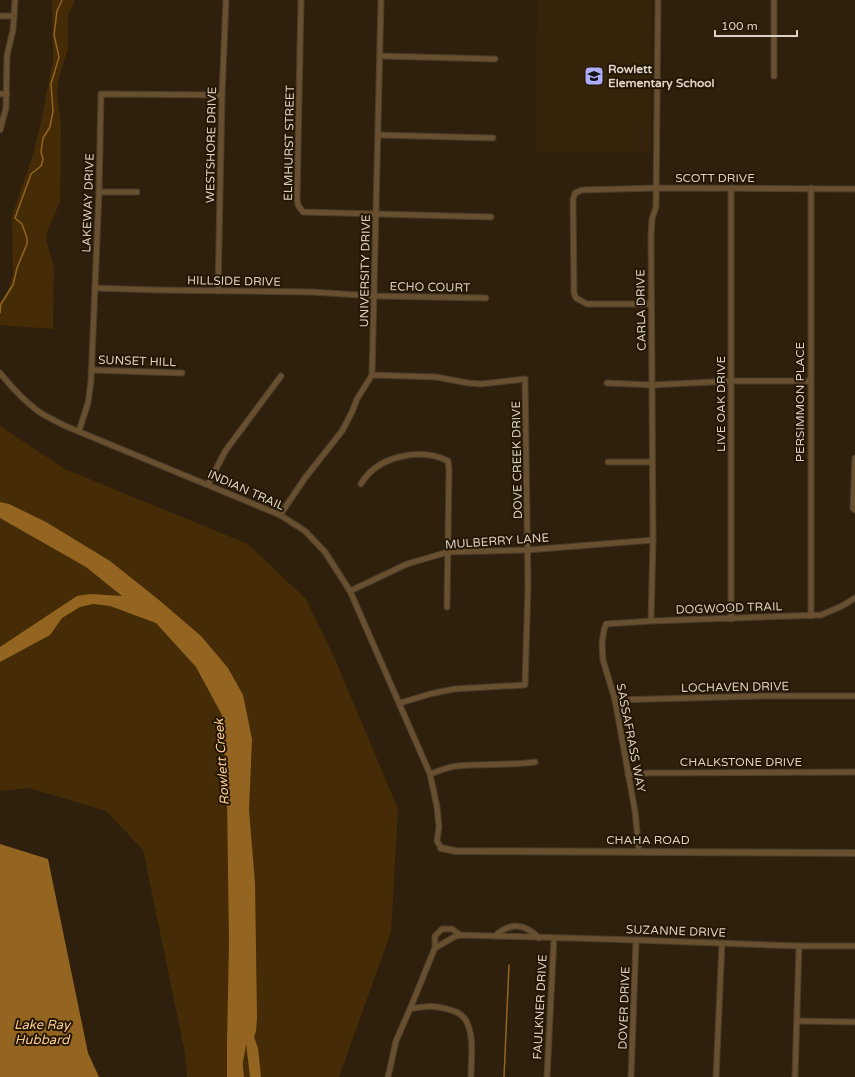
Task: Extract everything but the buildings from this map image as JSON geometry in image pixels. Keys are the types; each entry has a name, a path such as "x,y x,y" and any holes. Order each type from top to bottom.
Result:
{"street":[{"path":"0,130 6,108 7,55 13,30 15,0"},
{"name":"WESTSHORE DRIVE","path":"218,291 222,95 226,0"},
{"name":"ELMHURST STREET","path":"301,0 298,205 303,212 376,214"},
{"name":"UNIVERSITY DRIVE","path":"280,515 305,478 342,431 357,399 372,374 381,0"},
{"name":"CARLA DRIVE","path":"651,621 653,540 651,235 652,219 656,207 657,188 658,0"},
{"path":"774,0 774,76"},
{"path":"0,16 14,16"},
{"path":"380,56 495,59"},
{"path":"0,94 7,94"},
{"name":"LAKEWAY DRIVE","path":"79,431 88,403 91,370 99,192 101,94 222,95"},
{"path":"378,135 494,138"},
{"name":"SCOTT DRIVE","path":"651,304 587,304 576,298 574,293 573,199 575,193 582,190 657,188 855,189"},
{"name":"LIVE OAK DRIVE","path":"731,188 731,619"},
{"name":"PERSIMMON PLACE","path":"810,616 811,188"},
{"path":"99,192 137,192"},
{"path":"376,214 491,217"},
{"name":"HILLSIDE DRIVE","path":"95,288 312,292 374,296"},
{"name":"ECHO COURT","path":"374,296 486,298"},
{"name":"SUNSET HILL","path":"91,370 182,372"},
{"name":"INDIAN TRAIL","path":"0,373 34,409 79,431 280,515 305,531 325,552 350,591 430,774 437,807 439,827 437,841 441,848"},
{"name":"DOVE CREEK DRIVE","path":"372,374 436,376 468,383 481,384 525,378 528,550 525,685 454,689 400,703"},
{"path":"208,484 226,450 281,376"},
{"path":"607,383 652,385 731,381 810,381"},
{"path":"361,484 365,477 378,466 387,460 396,457 426,455 440,457 448,461 447,607"},
{"path":"854,509 855,458"},
{"path":"608,462 652,462"},
{"name":"MULBERRY LANE","path":"350,591 407,564 448,552 528,550 653,540"},
{"name":"DOGWOOD TRAIL","path":"604,630 606,624 612,623 821,615 830,612 855,598"},
{"name":"SASSAFRASS WAY","path":"604,630 602,643 603,660 615,700 635,811 639,851"},
{"name":"LOCHAVEN DRIVE","path":"615,700 764,696 855,696"},
{"path":"430,774 456,766 521,764 535,762"},
{"name":"CHALKSTONE DRIVE","path":"628,775 656,773 855,772"},
{"name":"CHAHA ROAD","path":"441,848 455,851 855,853"},
{"path":"495,936 506,927 516,926 530,929 539,938"},
{"path":"388,1077 396,1041 435,948 435,936 442,929 452,929 460,935"},
{"path":"435,948 460,935"},
{"name":"SUZANNE DRIVE","path":"460,935 799,946 855,946"},
{"name":"FAULKNER DRIVE","path":"547,1077 554,938"},
{"name":"DOVER DRIVE","path":"631,1077 636,940"},
{"path":"716,1077 722,943"},
{"path":"795,1077 799,946"},
{"path":"410,1009 427,1005 441,1007 457,1012 465,1019 472,1038 471,1077"},
{"path":"797,1021 855,1022"}],"shaded area":[{"path":"52,0 75,0 68,16 68,49 59,78 57,92 61,126 60,202 47,232 46,240 54,267 53,329 0,325 0,302 8,290 13,275 12,216 33,154 53,61"},
{"name":"Rowlett Elementary School","path":"537,0 652,0 651,152 536,152"},
{"path":"0,426 65,469 248,544 306,599 335,659 398,809 391,932 339,1077 187,1077 185,1053 143,850 106,811 29,788 0,791"}],"water":[{"path":"0,502 9,504 46,522 110,561 201,636 228,668 243,695 252,739 249,810 255,883 257,1018 254,1037 258,1048 261,1077 250,1077 245,1034 237,1049 237,1053 242,1057 244,1077 227,1077 229,943 227,796 222,715 196,667 156,623 110,606 93,604 80,607 62,618 50,635 0,662 0,647 77,596 90,594 122,596 86,567 0,518"},
{"name":"Lake Ray Hubbard","path":"0,844 48,859 88,1053 99,1077 0,1077"}],"waterway":[{"path":"0,313 1,304 13,285 17,268 27,244 27,238 22,224 15,218 31,174 41,166 43,159 41,152 43,138 50,127 53,111 51,84 59,57 54,35 57,11 62,0"},
{"path":"504,1077 509,965"},
{"name":"Rowlett Creek","path":"235,1077 245,1024"}],"place":[{"name":"Rowlett Elementary School","path":"594,76"}]}
